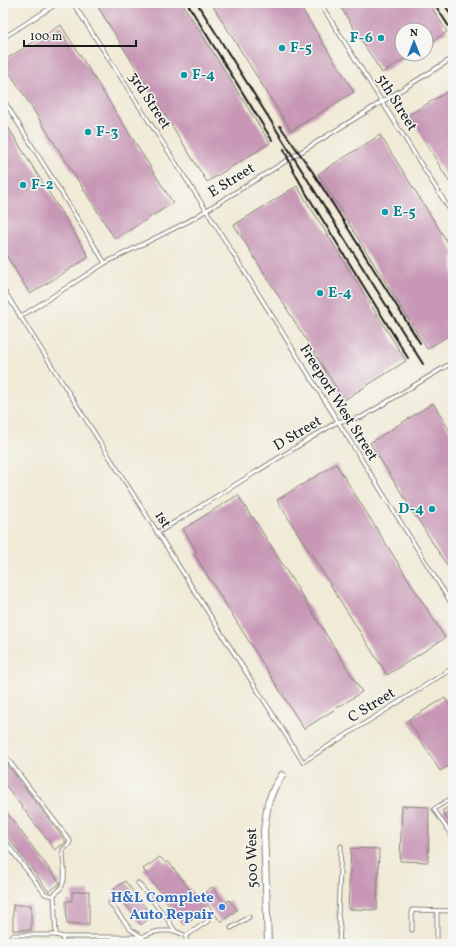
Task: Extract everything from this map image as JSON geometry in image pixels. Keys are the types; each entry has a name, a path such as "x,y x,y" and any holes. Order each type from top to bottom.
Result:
{"street":[{"name":"500 West","path":"268,944 264,830 268,804 274,788 282,775"}],"lane":[{"path":"3,38 58,3"},
{"name":"3rd Street","path":"73,3 206,210"},
{"name":"5th Street","path":"320,3 453,215"},
{"name":"E Street","path":"20,316 105,263 189,221 453,58"},
{"path":"3,99 105,263"},
{"name":"Freeport West Street","path":"206,210 453,606"},
{"name":"1st","path":"3,289 303,762"},
{"name":"D Street","path":"157,533 338,422 362,417 453,362"},
{"name":"C Street","path":"303,762 453,668"},
{"path":"3,753 70,841 63,850 63,886 54,895 50,896 45,894 3,839"},
{"path":"453,797 434,809 453,838"},
{"path":"339,944 340,927 338,915 342,846"},
{"path":"138,883 166,917 175,931"},
{"path":"54,895 56,935"},
{"path":"110,903 130,929 142,938 143,944"},
{"path":"412,930 412,910 453,910"},
{"path":"437,944 438,910"},
{"path":"231,928 249,917"},
{"path":"186,936 208,921"},
{"path":"8,944 13,935 142,938 151,933 175,931 186,936"},
{"path":"186,936 186,944"},
{"path":"63,937 63,944"}],"building":[{"name":"F-4","path":"105,3 182,3 270,143 207,182 98,7"},
{"name":"F-5","path":"211,3 298,3 354,92 291,131"},
{"name":"F-6","path":"338,3 429,3 447,32 434,40 434,22 394,22 394,62 399,62 382,73"},
{"name":"F-3","path":"61,25 173,203 115,239 3,62"},
{"path":"453,88 453,188 409,115"},
{"name":"F-2","path":"3,119 89,257 30,294 3,250"},
{"name":"E-5","path":"380,135 453,251 453,333 427,349 318,174"},
{"name":"E-4","path":"297,186 406,361 344,400 234,225"},
{"name":"D-4","path":"433,403 453,436 453,575 370,443"},
{"path":"336,464 445,638 387,675 277,500"},
{"path":"238,495 362,692 304,729 194,554 197,552 183,529"},
{"path":"445,698 453,711 453,763 440,771 408,720"},
{"path":"3,759 66,842 55,850 3,782"},
{"path":"453,804 453,827 442,811"},
{"path":"402,806 429,807 428,862 400,861"},
{"path":"3,808 60,883 49,892 3,831"},
{"path":"351,848 379,849 377,910 348,909"},
{"path":"160,857 166,863 168,861 197,899 212,887 225,904 229,900 237,910 221,922 208,905 197,913 198,915 183,924 143,869"},
{"path":"125,881 152,916 141,925 114,889"},
{"path":"89,891 89,924 67,924 66,901 72,901 72,892"},
{"path":"13,905 31,905 31,930 13,930"}],"railway":[{"path":"187,3 272,140"},
{"path":"197,3 423,364"},
{"path":"434,3 453,33"},
{"path":"444,3 453,19"},
{"path":"280,126 312,171 420,343"},
{"path":"284,149 293,170 306,193 408,358"}],"place":[{"name":"F-6","path":"381,38"},
{"name":"F-5","path":"282,48"},
{"name":"F-4","path":"184,75"},
{"name":"F-3","path":"88,132"},
{"name":"F-2","path":"23,185"},
{"name":"E-5","path":"385,212"},
{"name":"E-4","path":"320,293"},
{"name":"D-4","path":"432,509"},
{"name":"H&L Complete Auto Repair","path":"222,907"}]}
